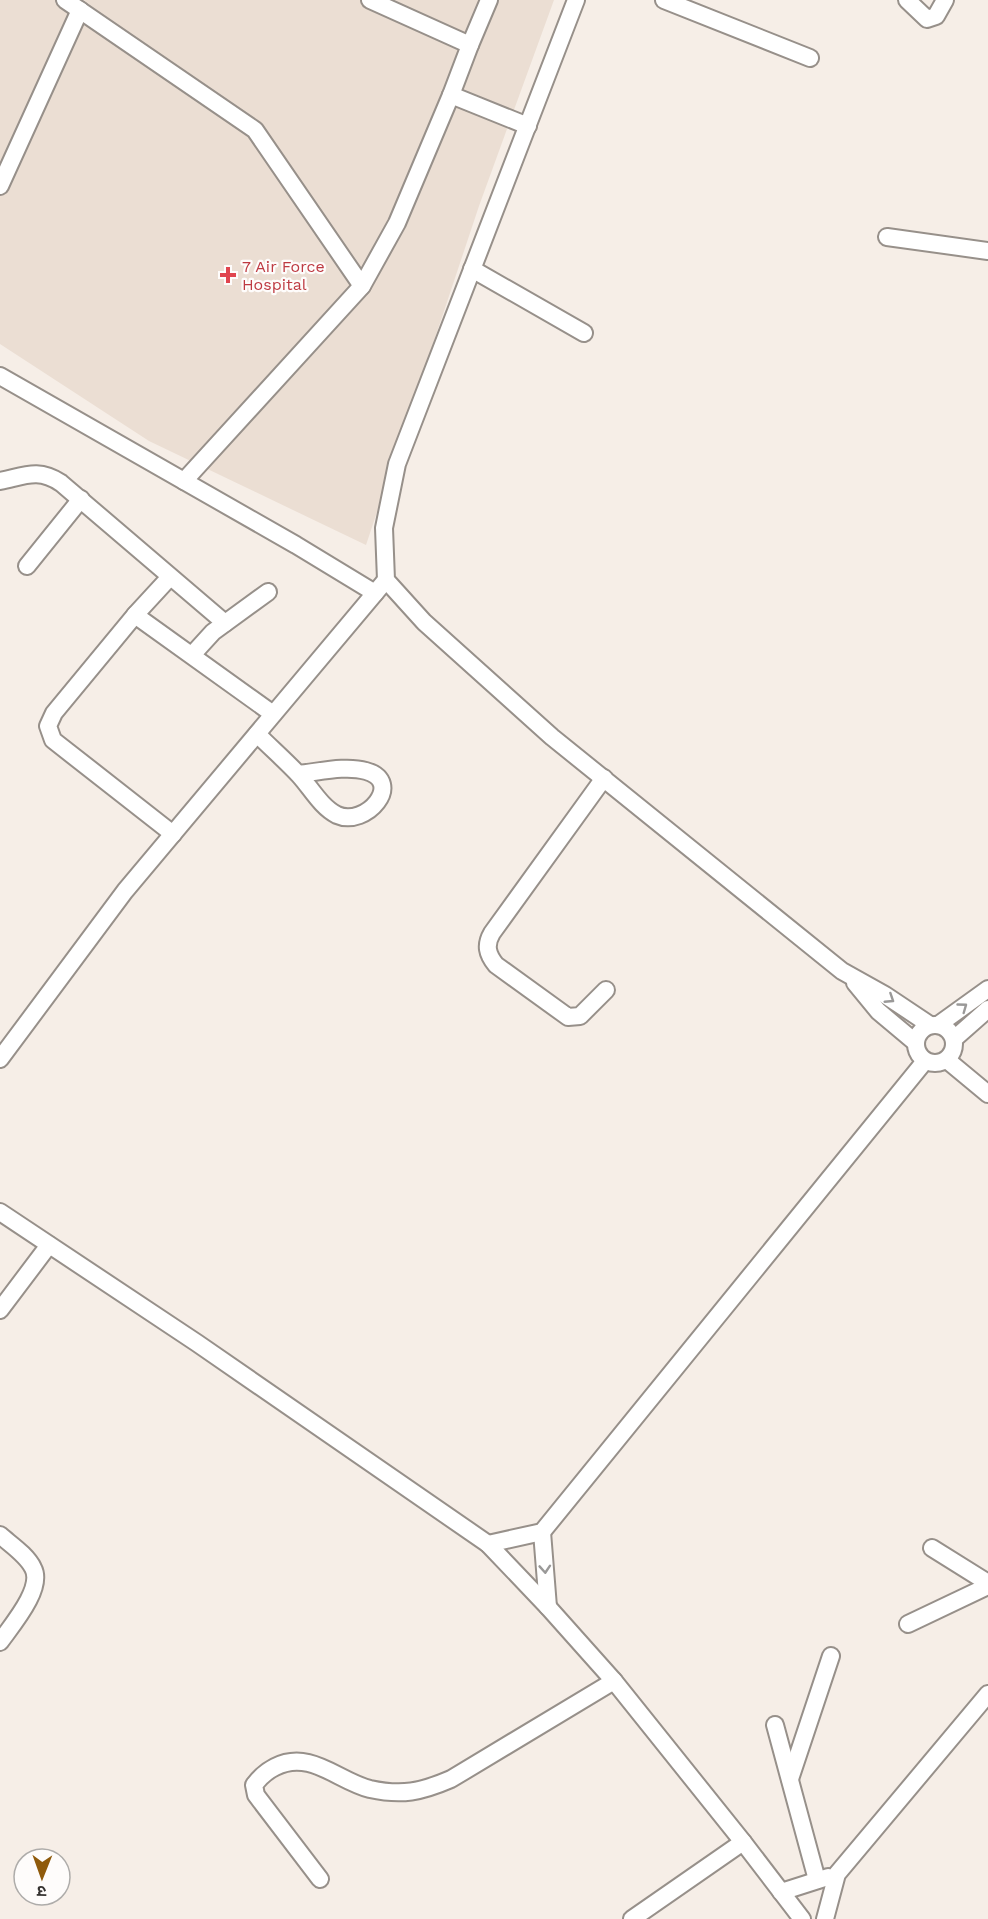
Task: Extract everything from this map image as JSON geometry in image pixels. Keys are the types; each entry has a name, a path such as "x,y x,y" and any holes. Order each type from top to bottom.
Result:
{"street":[{"path":"65,0 255,130 362,286"},
{"path":"370,0 470,45"},
{"path":"184,481 362,286 397,223 489,0"},
{"path":"0,1059 6,1039 172,834 380,586 384,528 397,464 576,0"},
{"path":"664,0 810,58"},
{"path":"907,0 927,19 936,16 945,0"},
{"path":"0,186 80,10"},
{"path":"451,95 528,126"},
{"path":"887,237 988,251"},
{"path":"472,269 584,333"},
{"path":"0,376 296,544 380,586 424,622 552,737 849,975 934,1025 945,1027 954,1039 955,1047 952,1054 940,1063 932,1064 925,1061 919,1056 915,1042 923,1029 934,1025 988,989"},
{"path":"0,481 31,473 50,476 81,499 225,623"},
{"path":"27,566 81,499"},
{"path":"170,577 135,615 54,713 48,726 53,740 172,834"},
{"path":"192,655 203,641 268,592"},
{"path":"135,615 273,714"},
{"path":"257,734 298,774 324,805 339,816 353,818 360,815 376,804 382,794 382,785 378,777 366,771 345,770 298,774"},
{"path":"604,778 492,933 487,945 489,955 496,965 568,1017 580,1016 606,990"},
{"path":"849,975 878,1011 915,1042"},
{"path":"954,1039 988,1010"},
{"path":"947,1060 988,1094"},
{"path":"488,1544 542,1532 925,1061"},
{"path":"0,1212 197,1343 488,1544 614,1681 802,1919"},
{"path":"0,1310 50,1245"},
{"path":"542,1532 548,1607"},
{"path":"0,1535 32,1565 36,1575 36,1584 29,1599 0,1642"},
{"path":"932,1548 988,1585"},
{"path":"908,1624 988,1585"},
{"path":"790,1779 831,1656"},
{"path":"320,1879 255,1795 254,1785 268,1770 280,1764 295,1761 308,1762 367,1788 410,1793 429,1789 451,1779 614,1681"},
{"path":"825,1919 837,1874 988,1694"},
{"path":"775,1725 817,1880"},
{"path":"632,1919 743,1842"},
{"path":"781,1892 837,1874"}],"shaded area":[{"name":"7 Air Force Hospital","path":"0,0 554,0 479,206 366,545 149,441 0,344"}],"place":[{"name":"7 Air Force Hospital","path":"228,275"}]}
